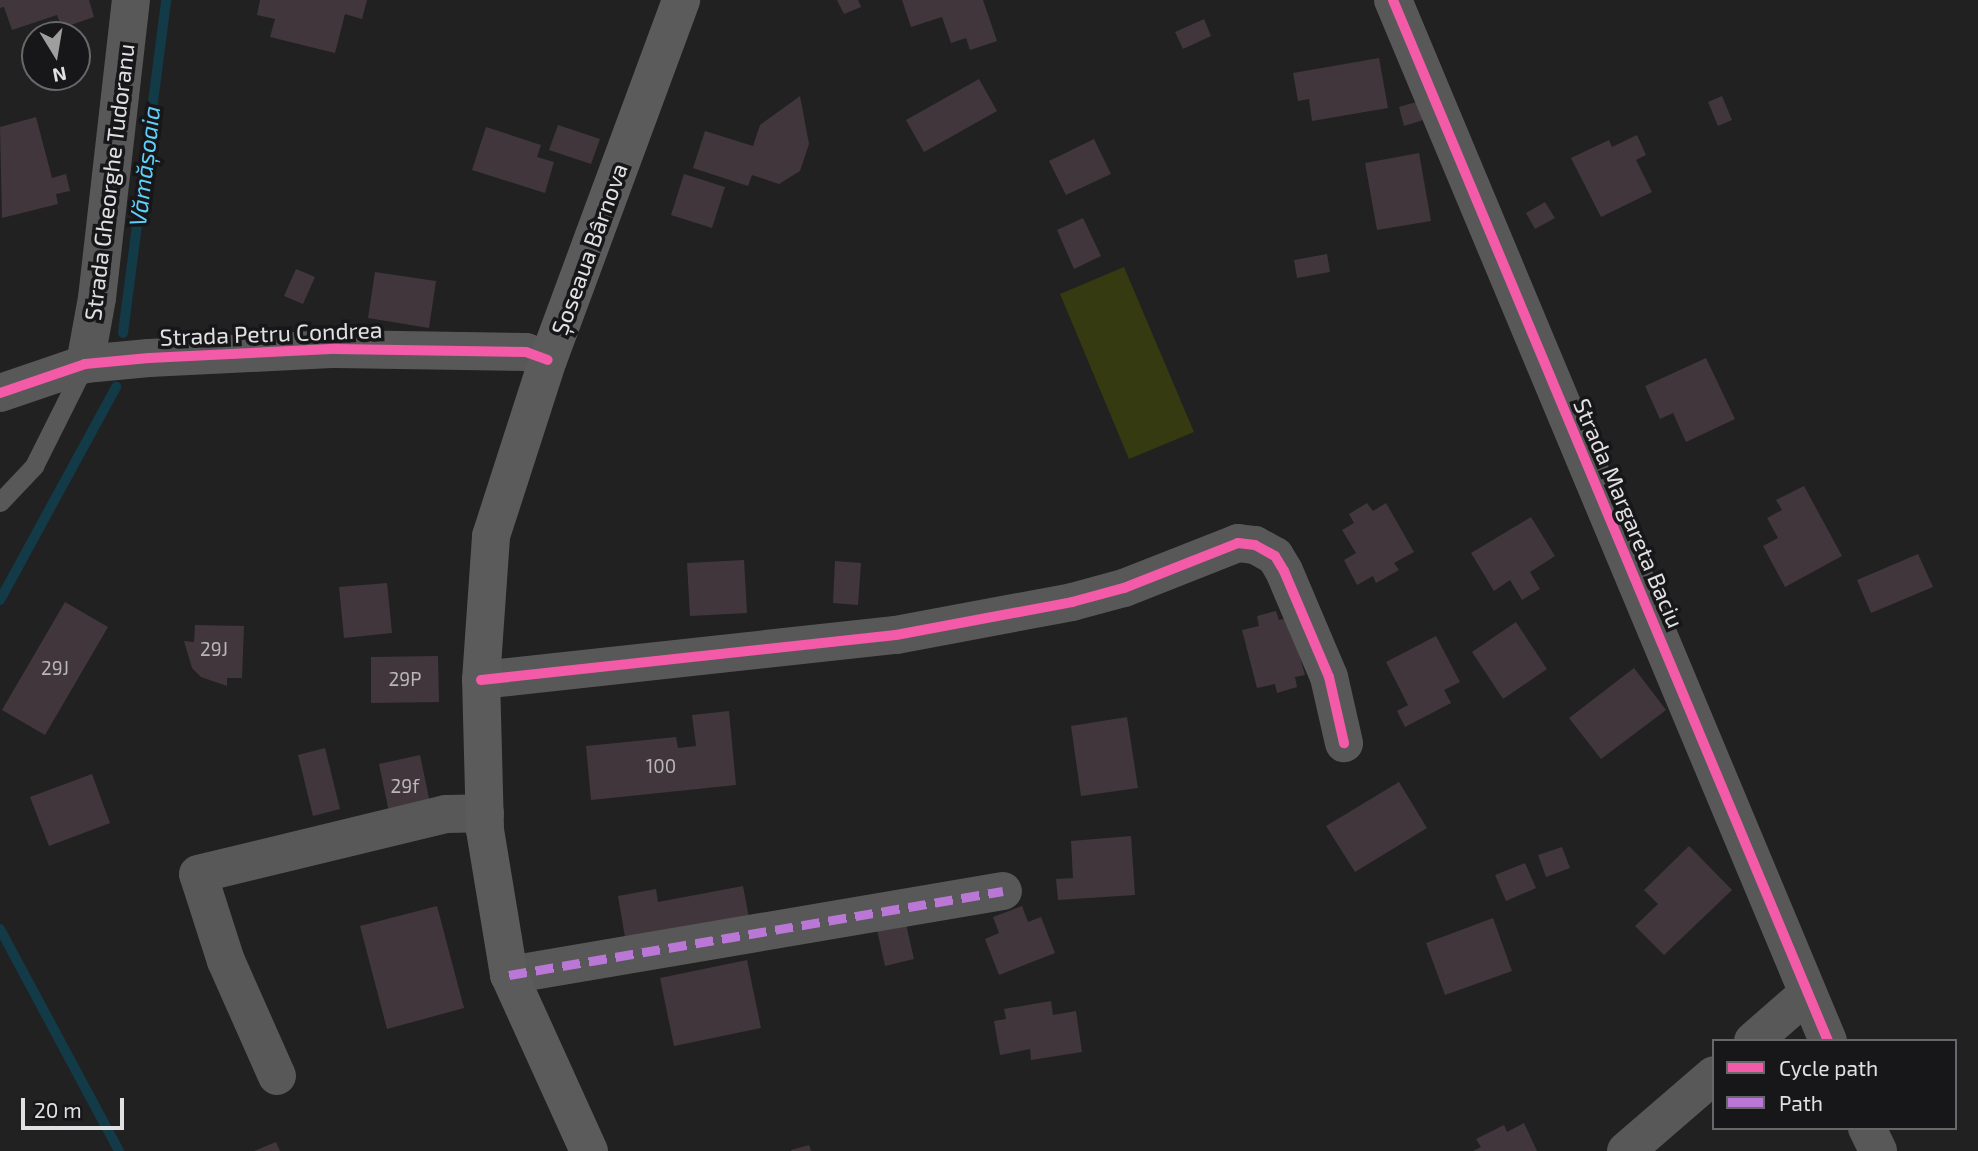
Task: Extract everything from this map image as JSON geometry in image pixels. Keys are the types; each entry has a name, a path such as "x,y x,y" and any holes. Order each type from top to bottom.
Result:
{"main road":[{"name":"Șoseaua Bârnova","path":"589,1151 509,975 485,813 481,680 491,536 548,360 681,0"}],"street":[{"name":"Strada Gheorghe Tudoranu","path":"85,364 97,298 131,0"},
{"name":"Strada Margareta Baciu","path":"1393,0 1827,1039"},
{"name":"Strada Petru Condrea","path":"0,393 85,364 336,349 526,352 548,360"},
{"path":"481,680 909,632 1072,602 1124,588 1238,543 1255,545 1275,556 1284,571 1329,677 1344,743"},
{"path":"277,1076 226,961 198,874 446,814 485,813"},
{"path":"509,975 1003,891"},
{"path":"1755,1039 1807,994"},
{"path":"1626,1151 1712,1077"},
{"path":"1868,1130 1878,1151"}],"lane":[{"path":"0,502 34,466 85,364"}],"green space":[{"path":"1124,267 1194,432 1129,459 1060,294"}],"building":[{"path":"0,0 89,0 94,17 82,21 59,21 57,15 39,21 21,21 21,27 12,30 4,7 0,8"},
{"path":"260,0 367,0 362,19 345,14 335,53 270,37 275,19 257,15"},
{"path":"837,0 858,0 861,7 844,14"},
{"path":"902,0 983,0 997,41 970,50 966,38 951,43 942,17 911,27"},
{"path":"1204,19 1211,36 1183,49 1175,32"},
{"path":"1379,58 1388,108 1312,121 1309,99 1298,101 1293,73"},
{"path":"979,79 997,111 924,152 906,120"},
{"path":"800,96 809,144 800,171 779,184 752,175 748,186 693,168 705,131 753,146 760,125"},
{"path":"1722,96 1732,120 1718,126 1708,102"},
{"path":"1430,98 1436,116 1404,126 1399,107"},
{"path":"36,117 52,178 66,174 70,191 56,194 58,204 2,218 0,127"},
{"path":"558,125 600,139 591,164 549,150"},
{"path":"486,127 541,145 537,157 554,162 545,193 472,170"},
{"path":"1637,135 1646,155 1636,160 1652,192 1601,217 1571,158 1609,140 1612,147"},
{"path":"1094,139 1111,174 1066,195 1049,161"},
{"path":"1419,153 1431,221 1377,230 1365,163"},
{"path":"684,174 725,187 712,228 671,215"},
{"path":"1545,202 1555,218 1535,229 1526,213"},
{"path":"1083,218 1101,256 1074,269 1057,230"},
{"path":"1327,254 1330,272 1297,278 1294,260"},
{"path":"296,269 315,277 303,304 284,296"},
{"path":"375,272 436,281 429,328 368,318"},
{"path":"1706,358 1735,419 1686,442 1673,413 1660,419 1645,386"},
{"path":"1804,486 1842,556 1785,587 1763,546 1778,538 1767,518 1782,510 1776,500"},
{"path":"1367,503 1373,511 1386,503 1414,552 1394,563 1399,570 1376,583 1373,576 1357,585 1344,560 1356,553 1342,530 1354,523 1349,514"},
{"path":"1531,517 1555,556 1530,572 1540,589 1522,600 1510,580 1494,591 1471,553"},
{"path":"1918,554 1933,587 1871,613 1857,580"},
{"path":"744,560 747,613 690,616 687,563"},
{"path":"835,561 861,563 858,605 833,603"},
{"path":"387,583 392,633 344,638 339,587"},
{"path":"65,602 108,627 45,735 2,710"},
{"path":"1276,611 1279,620 1289,618 1305,675 1295,677 1297,687 1277,693 1275,684 1257,688 1242,630 1259,626 1257,616"},
{"path":"1516,622 1547,669 1503,699 1472,652"},
{"path":"195,625 244,626 242,678 227,678 227,686 201,677 192,668 184,641 194,642"},
{"path":"1436,636 1460,682 1444,690 1451,703 1405,727 1397,711 1408,705 1386,662"},
{"path":"438,656 439,702 371,703 371,657"},
{"path":"1634,668 1666,710 1601,759 1569,718"},
{"path":"729,711 736,785 591,800 586,746 676,737 678,748 696,746 692,715"},
{"path":"1127,717 1138,788 1081,796 1071,726"},
{"path":"325,748 340,809 313,816 298,755"},
{"path":"420,755 431,808 390,817 379,764"},
{"path":"92,774 110,823 49,846 30,797"},
{"path":"1399,782 1427,828 1355,872 1326,826"},
{"path":"1131,836 1135,895 1058,900 1056,879 1073,878 1071,841"},
{"path":"1689,846 1732,890 1664,955 1635,926 1658,904 1644,890"},
{"path":"1562,847 1570,868 1546,877 1538,855"},
{"path":"1525,863 1536,888 1506,901 1495,875"},
{"path":"743,886 749,918 627,949 618,896 656,889 658,902"},
{"path":"437,906 464,1008 387,1029 360,926"},
{"path":"1022,906 1028,922 1041,917 1055,953 999,975 985,939 999,933 993,917"},
{"path":"1493,918 1512,971 1445,995 1426,943"},
{"path":"906,924 914,959 885,966 877,930"},
{"path":"747,960 761,1028 674,1046 660,978"},
{"path":"1051,1001 1053,1015 1076,1011 1082,1052 1031,1060 1030,1049 1000,1055 994,1021 1006,1019 1004,1009"},
{"path":"1524,1123 1537,1151 1473,1151 1481,1147 1476,1139 1504,1125 1507,1132"},
{"path":"276,1142 280,1151 254,1151"},
{"path":"809,1145 811,1151 791,1151 791,1150"}],"waterway":[{"name":"Vămășoaia","path":"123,333 166,0"},
{"name":"Vămășoaia","path":"0,600 116,387"},
{"name":"Vămășoaia","path":"0,929 119,1151"}],"marked path":[{"path":"509,975 1003,891"}],"cycle path":[{"path":"1393,0 1827,1039"},
{"path":"0,393 85,364 149,358 336,349 526,352 548,360"},
{"path":"481,680 896,635 1072,602 1124,588 1238,543 1255,545 1275,556 1284,571 1329,677 1344,743"}]}
